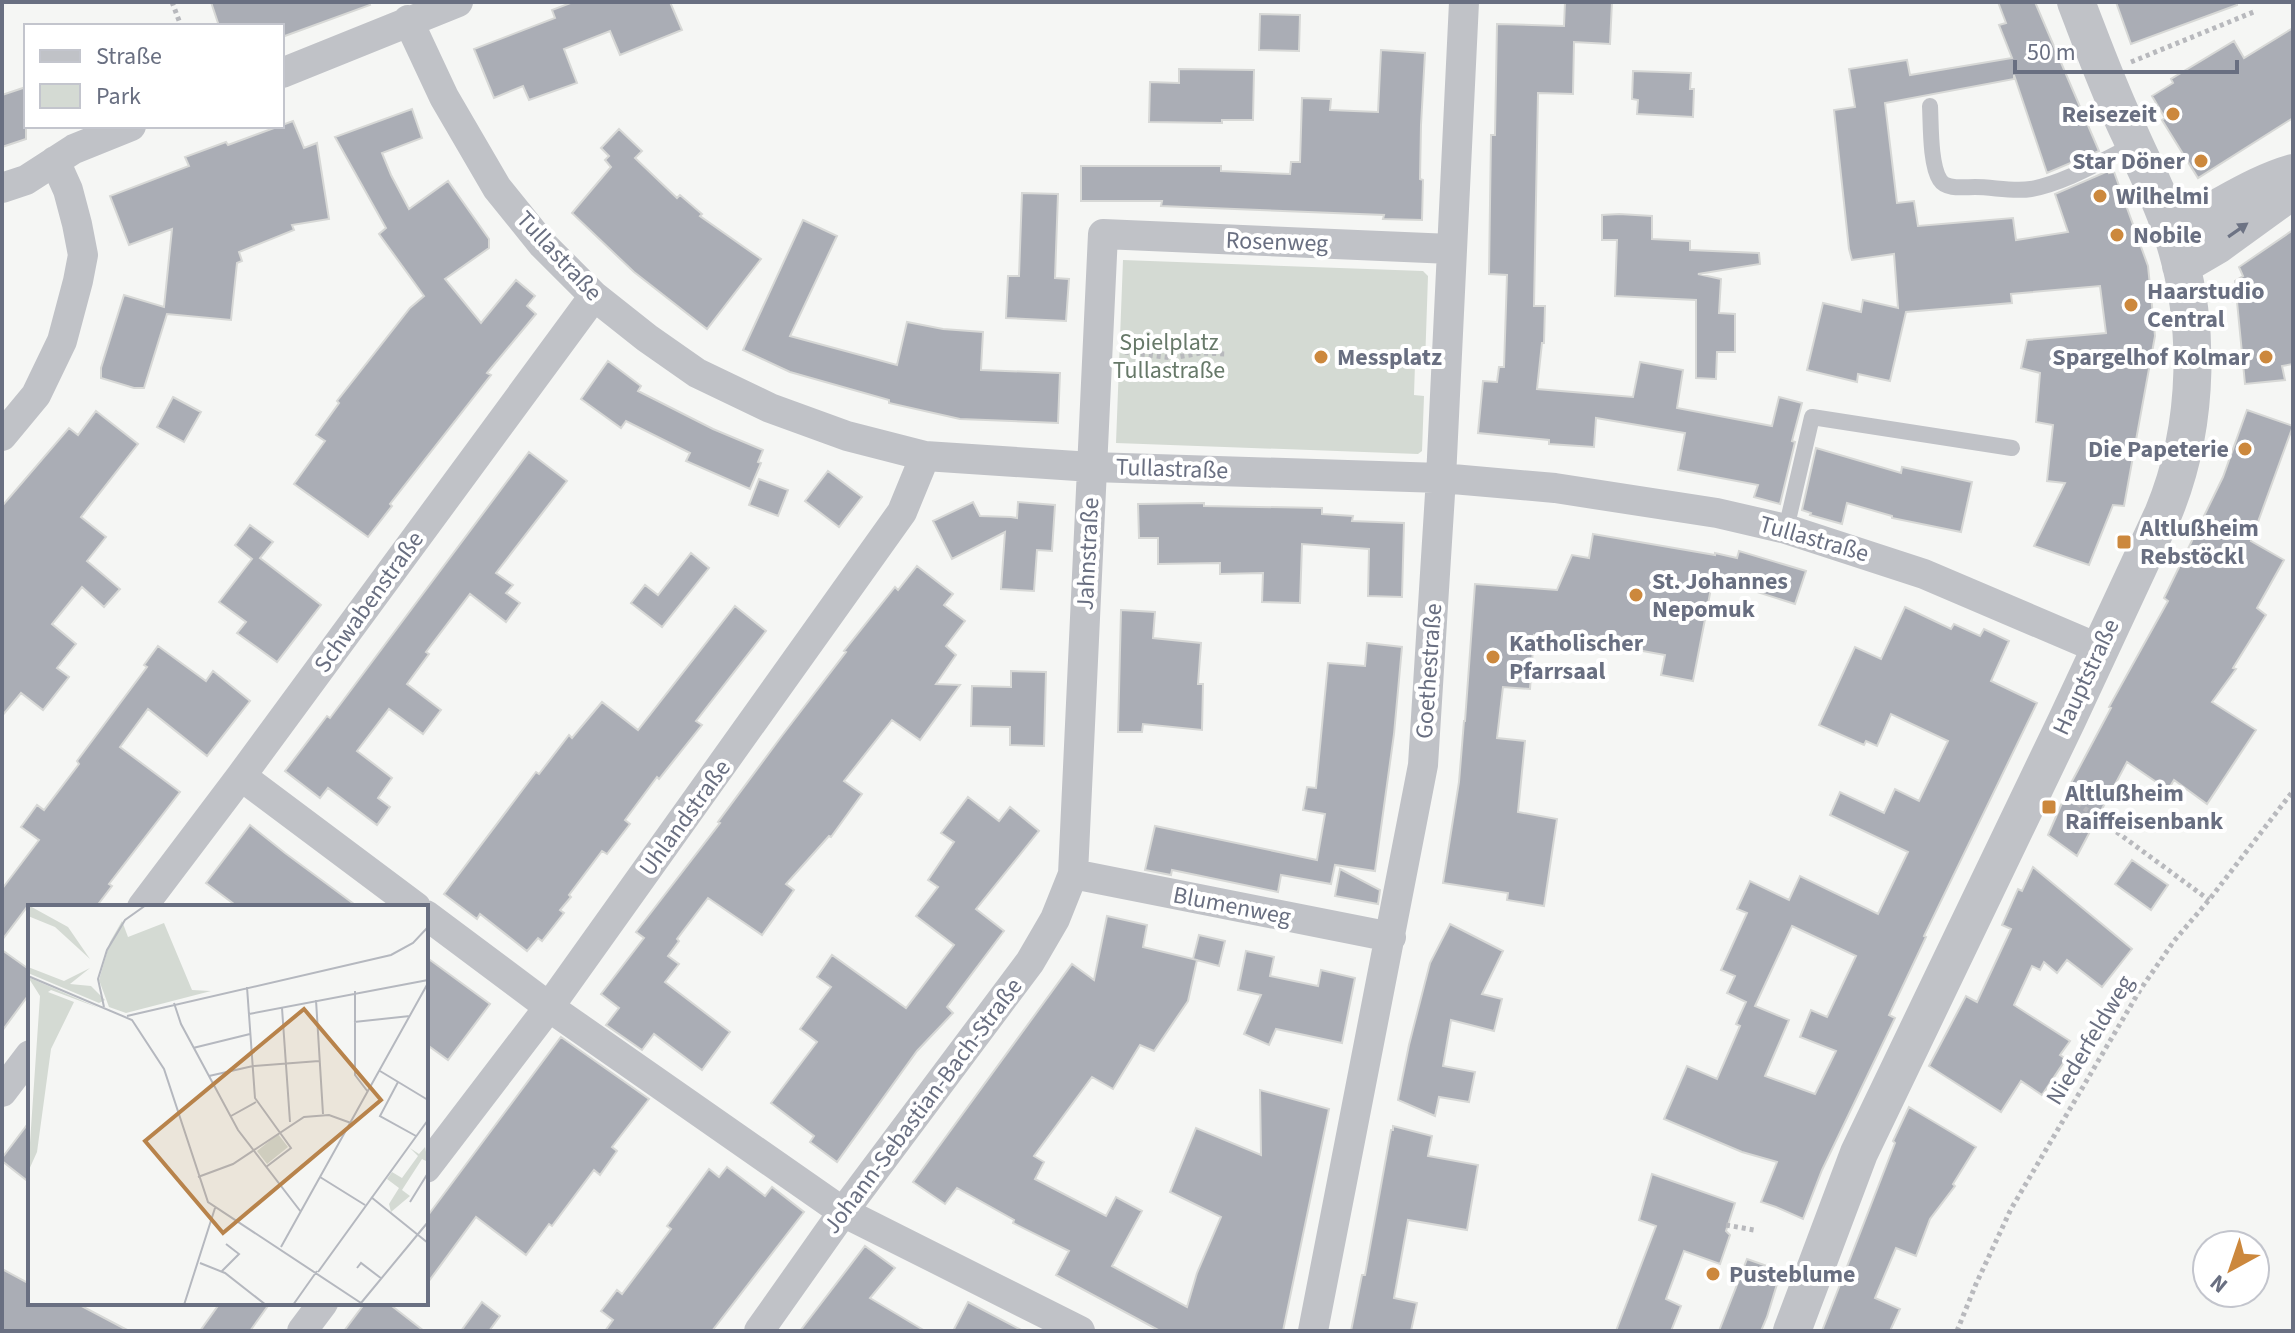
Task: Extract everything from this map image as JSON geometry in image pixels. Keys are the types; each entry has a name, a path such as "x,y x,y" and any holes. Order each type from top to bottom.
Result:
{"street":[{"path":"284,72 458,2"},
{"name":"Goethestraße","path":"1313,1331 1423,765 1441,478 1464,2"},
{"name":"Hauptstraße","path":"1792,1331 1859,1153 2163,514 2176,483 2185,448 2192,369 2189,317 2181,266 2171,230 2076,2"},
{"name":"Tullastraße","path":"408,20 444,97 497,188 543,245 594,296 647,338 697,373 770,408 847,436 925,456 1092,467 1441,478 1555,488 1717,513 1786,529 1924,574 2100,649"},
{"path":"2,188 26,180 74,149 126,128"},
{"path":"2,436 36,395 62,341 78,281 83,255 68,190 55,161"},
{"path":"2171,230 2195,221 2239,194 2293,173"},
{"path":"2181,266 2217,245 2293,190"},
{"name":"Rosenweg","path":"1103,234 1451,249"},
{"name":"Jahnstraße","path":"1073,874 1103,234"},
{"name":"Schwabenstraße","path":"144,905 594,296"},
{"name":"Uhlandstraße","path":"428,1165 549,1007 902,512 925,456"},
{"path":"241,776 413,905"},
{"name":"Blumenweg","path":"1073,874 1391,937"},
{"name":"Johann-Sebastian-Bach-Straße","path":"759,1331 843,1212 1030,962 1055,919 1073,874"},
{"path":"428,916 549,1007 843,1212 1080,1331"},
{"path":"2,1092 28,1058"},
{"path":"302,1331 322,1305"}],"lane":[{"path":"1930,106 1935,166 1939,180 1951,187 2036,188 2134,145"},
{"path":"1786,529 1812,417 2012,448"}],"path":[{"path":"172,2 180,24"},
{"path":"2105,74 2256,11"},
{"path":"1119,352 1172,358 1186,354 1227,354"},
{"path":"2040,776 2209,900"},
{"name":"Niederfeldweg","path":"1957,1331 2011,1209 2140,990 2174,941 2293,791"},
{"path":"1726,1225 1754,1230"}],"green space":[{"name":"Spielplatz Tullastraße","path":"1123,260 1423,271 1428,276 1425,364 1415,364 1414,395 1424,396 1422,451 1418,454 1116,443"}],"building":[{"path":"211,2 369,2 370,5 284,36 284,24 218,24"},
{"path":"573,2 670,2 682,30 620,55 610,31 564,49 577,83 529,100 523,86 494,98 474,49 555,18 552,10"},
{"path":"1565,2 1612,2 1610,44 1574,42 1573,94 1538,93 1534,306 1545,306 1544,343 1537,389 1633,397 1640,362 1683,370 1677,408 1772,426 1779,397 1802,403 1780,504 1754,497 1758,485 1678,470 1685,433 1596,418 1594,447 1549,444 1549,440 1478,433 1483,381 1497,382 1499,367 1504,367 1507,275 1489,274 1491,135 1495,135 1497,24 1564,26"},
{"path":"1998,2 2035,2 2099,151 2047,173 2014,75 2014,79 1885,103 1897,203 1914,201 1918,226 2013,218 2016,240 2068,232 2055,194 2108,171 2114,172 2148,266 2155,336 2124,506 2113,505 2089,565 2034,546 2065,483 2047,481 2053,425 2036,422 2040,373 2021,368 2027,340 2106,333 2100,286 2011,294 2012,303 1906,312 1890,381 1858,374 1857,382 1807,370 1823,303 1861,312 1863,300 1898,308 1894,254 1852,260 1849,249 1834,110 1855,107 1849,69 1907,60 1910,75 2012,58 1999,25 2006,23"},
{"path":"2116,2 2237,2 2237,5 2131,44"},
{"path":"1260,14 1300,15 1299,51 1259,50"},
{"path":"2293,28 2293,118 2198,178 2162,120 2165,118 2152,96 2173,83 2171,79 2234,41 2244,58"},
{"path":"1381,50 1425,53 1420,179 1423,180 1422,220 1383,219 1384,215 1161,206 1162,201 1081,201 1081,166 1221,166 1221,171 1290,174 1291,162 1300,162 1302,98 1331,99 1330,110 1378,112"},
{"path":"1179,69 1254,70 1253,120 1222,120 1222,123 1149,122 1150,82 1179,83"},
{"path":"1633,71 1691,73 1693,117 1637,114 1638,100 1632,99"},
{"path":"24,88 26,139 2,147 2,95"},
{"path":"412,109 422,138 382,153 409,209 448,181 489,239 489,248 445,279 481,323 516,280 535,296 527,306 536,314 487,373 491,375 390,504 392,506 368,537 294,484 325,441 316,435 339,403 337,401 410,308 424,296 379,234 386,228 335,137"},
{"path":"293,121 304,148 317,143 329,219 292,225 294,230 239,252 242,261 237,263 231,320 167,314 144,388 101,378 101,368 124,295 164,307 172,229 129,245 110,196 189,166 185,157 226,142 228,145 274,128 284,128 284,124"},
{"path":"619,129 642,151 635,158 677,198 680,195 702,214 700,216 761,259 707,329 634,272 572,213 611,167 605,160 609,156 601,148"},
{"path":"1022,193 1058,194 1055,278 1069,279 1066,321 1006,318 1008,276 1019,276"},
{"path":"1602,215 1652,216 1652,239 1690,241 1690,250 1759,253 1760,264 1698,274 1721,279 1719,313 1735,314 1735,352 1717,352 1716,379 1696,378 1696,300 1615,296 1617,240 1602,240"},
{"path":"803,220 837,236 790,336 897,365 907,322 983,332 981,370 1060,373 1058,423 960,419 889,403 889,400 790,372 743,350"},
{"path":"2293,230 2293,364 2282,366 2285,380 2245,384 2235,281 2243,276 2239,267"},
{"path":"608,361 641,386 638,391 763,450 750,489 686,461 690,453 626,421 621,428 581,399"},
{"path":"173,397 201,412 184,442 157,427"},
{"path":"2247,410 2293,426 2251,541 2284,560 2257,608 2266,615 2233,668 2236,669 2212,702 2256,730 2207,804 2174,780 2168,790 2127,762 2077,856 2048,835 2109,707 2168,601 2164,598 2223,477"},
{"path":"96,411 138,444 81,517 106,537 87,561 120,589 104,607 82,587 52,624 76,644 57,668 69,677 43,710 21,693 2,716 2,506 69,428 78,435"},
{"path":"1816,448 1901,473 1902,467 1972,482 1961,532 1892,518 1847,503 1842,524 1810,515 1802,510"},
{"path":"529,452 567,481 496,573 513,585 506,593 520,603 506,622 470,594 426,652 429,654 407,684 441,710 423,734 389,709 357,751 392,778 378,798 390,807 377,825 328,788 320,798 285,771 327,716 330,718"},
{"path":"828,471 862,497 839,527 805,501"},
{"path":"759,479 788,490 778,516 749,505"},
{"path":"973,502 980,516 1017,518 1018,502 1055,505 1052,551 1037,550 1034,591 1001,589 1005,532 952,559 933,521"},
{"path":"1204,503 1204,506 1322,508 1322,514 1353,516 1352,521 1404,523 1402,597 1368,596 1369,549 1302,544 1300,603 1262,602 1263,573 1220,574 1220,563 1158,564 1158,538 1139,538 1138,504"},
{"path":"250,525 273,542 260,558 321,605 277,662 237,633 246,622 219,602 252,559 235,545"},
{"path":"1593,534 1737,558 1739,551 1806,571 1795,604 1713,578 1693,681 1661,675 1665,655 1534,635 1530,689 1503,687 1497,738 1525,741 1518,812 1557,819 1544,906 1507,900 1508,893 1443,883 1459,782 1475,584 1557,590 1572,555 1589,558"},
{"path":"691,553 709,568 662,627 631,603 645,585 658,595"},
{"path":"917,566 953,594 944,605 965,621 946,646 956,655 936,684 960,685 920,740 892,720 844,781 862,794 831,837 786,884 794,890 762,935 708,898 677,939 679,941 668,956 679,964 665,982 730,1032 702,1070 654,1034 642,1050 606,1025 619,1008 601,994 644,938 636,932 720,823 844,651 895,587 898,590"},
{"path":"735,606 766,631 696,721 702,725 625,820 630,824 607,854 602,851 569,895 571,897 560,910 564,913 542,941 538,938 527,951 480,914 477,919 444,894 536,772 539,774 569,735 572,738 602,702 638,730"},
{"path":"1905,607 1951,629 1954,624 1980,636 1984,629 2009,641 1991,681 2037,703 1924,936 1889,1015 1895,1018 1822,1170 1803,1219 1761,1202 1777,1162 1742,1152 1664,1119 1687,1066 1717,1079 1740,1026 1736,1024 1746,1002 1727,993 1735,976 1721,970 1747,913 1737,909 1750,881 1789,900 1800,876 1878,914 1908,852 1830,815 1840,792 1884,813 1895,789 1919,801 1948,741 1891,714 1877,746 1866,741 1864,745 1819,725 1855,647 1881,659","holes":["1792,926 1856,956 1827,1017 1811,1010 1800,1037 1836,1051 1815,1094 1765,1076 1789,1020 1755,1006"]},
{"path":"1121,610 1155,612 1153,638 1201,643 1198,684 1203,684 1202,730 1143,724 1142,732 1118,732"},
{"path":"1367,643 1402,647 1394,734 1375,871 1335,865 1331,884 1281,875 1278,892 1172,870 1171,875 1145,870 1155,826 1317,860 1325,814 1303,810 1307,787 1316,788 1328,663 1365,666"},
{"path":"158,646 206,681 213,671 250,701 207,756 148,709 120,747 180,792 109,884 112,886 98,905 28,905 2,940 2,889 39,840 21,827 37,805 44,810 79,764 77,761 147,667 144,665"},
{"path":"1011,671 1046,672 1044,746 1010,745 1010,727 971,726 972,686 1011,687"},
{"path":"968,797 999,821 1010,807 1039,831 976,909 1004,931 947,1007 953,1013 917,1051 837,1162 810,1142 814,1136 771,1103 817,1042 800,1029 831,987 817,977 832,955 906,1008 954,945 916,916 938,887 928,880 954,842 941,833"},
{"path":"250,825 355,905 235,905 206,883"},
{"path":"2132,860 2168,885 2151,910 2115,884"},
{"path":"2033,867 2132,949 2102,987 2067,960 2057,973 2044,962 2040,970 2032,966 2014,1005 2070,1041 2060,1055 2066,1059 2042,1095 2021,1081 2001,1112 1929,1066 1966,996 1977,1002 2011,929 2002,925 2018,889 2022,891"},
{"path":"1340,869 1380,890 1378,904 1335,896"},
{"path":"1107,916 1147,925 1143,947 1197,960 1188,1001 1154,1051 1140,1045 1113,1089 1092,1077 1034,1156 1044,1162 1035,1179 1106,1216 1116,1197 1142,1211 1112,1266 1187,1307 1197,1273 1221,1217 1170,1192 1196,1128 1261,1155 1260,1090 1329,1109 1283,1331 1160,1331 1056,1275 1069,1251 1013,1223 1014,1220 957,1188 945,1204 913,1182 1072,964 1094,980"},
{"path":"1450,924 1503,951 1482,994 1502,999 1494,1031 1451,1020 1443,1066 1475,1072 1469,1102 1439,1097 1435,1116 1398,1100 1430,963"},
{"path":"1199,935 1225,941 1219,966 1193,959"},
{"path":"2,950 28,969 28,996 2,1031"},
{"path":"1246,951 1274,957 1270,976 1318,986 1321,970 1355,978 1342,1043 1276,1029 1269,1045 1244,1034 1261,995 1238,990"},
{"path":"428,958 490,1004 448,1060 428,1045"},
{"path":"561,1037 649,1099 612,1147 617,1151 600,1175 594,1170 526,1255 476,1217 428,1282 428,1215"},
{"path":"1909,1107 1976,1147 1953,1184 1955,1186 1930,1219 1916,1256 1896,1248 1875,1298 1900,1309 1890,1331 1822,1331 1895,1143 1893,1141"},
{"path":"28,1124 28,1181 2,1158"},
{"path":"1393,1126 1432,1136 1428,1156 1478,1165 1467,1230 1408,1220 1394,1298 1417,1303 1411,1331 1351,1331 1362,1275 1365,1275"},
{"path":"727,1167 765,1196 772,1187 804,1212 712,1331 605,1331 613,1320 601,1311 617,1290 622,1294 671,1229 667,1226 709,1169 719,1177"},
{"path":"1652,1174 1735,1203 1726,1231 1730,1235 1720,1264 1684,1251 1666,1299 1681,1306 1671,1331 1616,1331 1656,1226 1639,1220"},
{"path":"865,1246 895,1268 870,1298 925,1331 800,1331"},
{"path":"1747,1259 1781,1271 1767,1317 1761,1331 1719,1331"},
{"path":"2,1269 28,1283 28,1305 80,1305 129,1331 2,1331"},
{"path":"482,1302 500,1316 489,1331 461,1331"},
{"path":"968,1302 1023,1331 953,1331"},
{"path":"219,1305 269,1305 250,1331 200,1331"},
{"path":"364,1305 391,1305 424,1331 344,1331"}],"place":[{"name":"Reisezeit","path":"2173,114"},
{"name":"Star Döner","path":"2201,161"},
{"name":"Wilhelmi","path":"2100,196"},
{"name":"Nobile","path":"2117,235"},
{"name":"Haarstudio Central","path":"2131,305"},
{"name":"Messplatz","path":"1321,357"},
{"name":"Spargelhof Kolmar","path":"2266,357"},
{"name":"Die Papeterie","path":"2245,449"},
{"name":"Altlußheim Rebstöckl","path":"2124,542"},
{"name":"St. Johannes Nepomuk","path":"1636,595"},
{"name":"Katholischer Pfarrsaal","path":"1493,657"},
{"name":"Altlußheim Raiffeisenbank","path":"2049,807"},
{"name":"Pusteblume","path":"1713,1274"}]}
